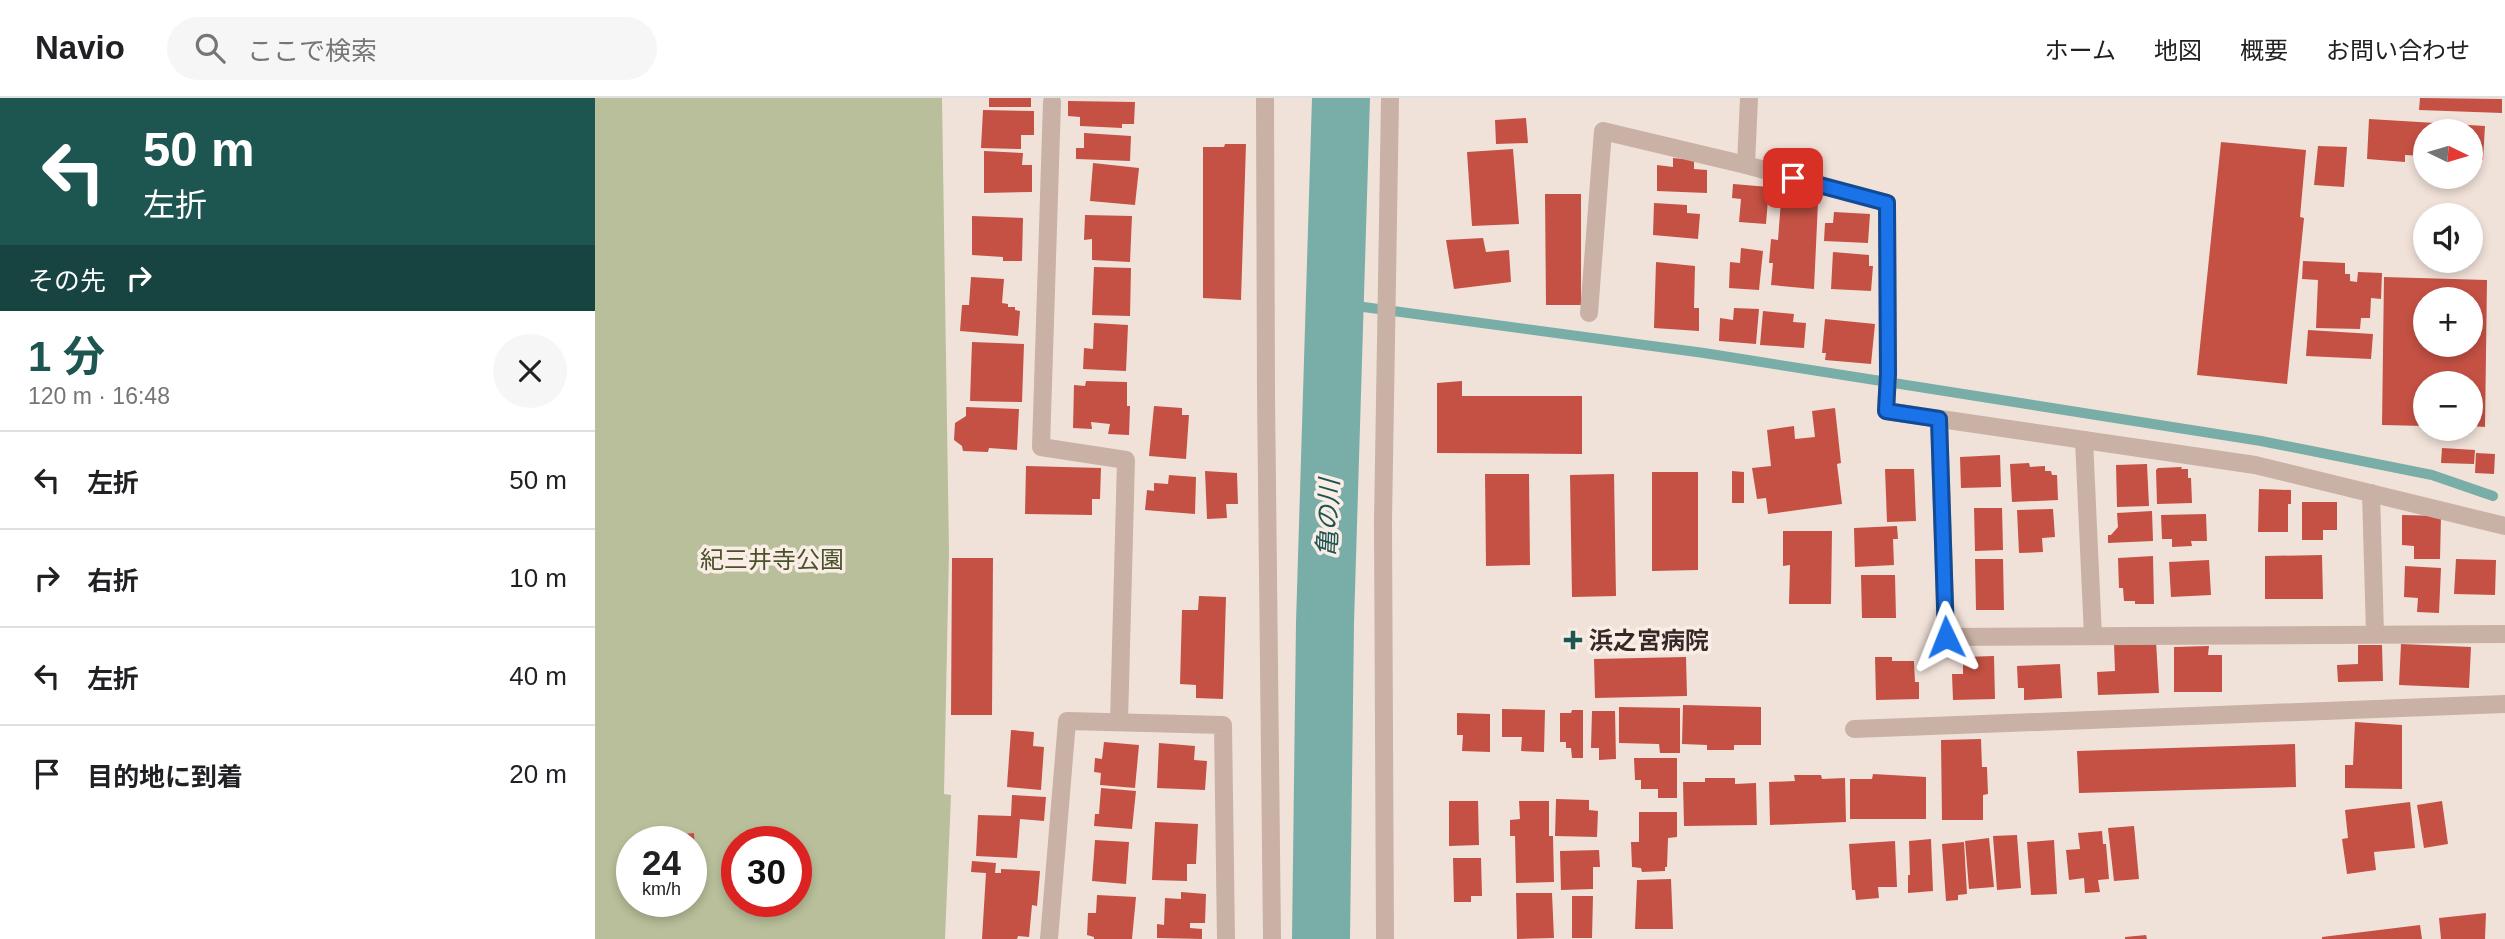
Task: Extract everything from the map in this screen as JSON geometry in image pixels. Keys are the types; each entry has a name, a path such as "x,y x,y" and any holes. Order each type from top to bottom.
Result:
{"street":[{"path":"1265,98 1272,939"},
{"path":"1385,939 1383,522 1390,98"},
{"path":"1747,165 1749,98"},
{"path":"1052,102 1041,447 1126,460 1119,722"},
{"path":"1589,313 1603,131 1747,165 1887,203 1886,411 2255,465 2505,526"},
{"path":"1939,419 1946,637 2505,634"},
{"path":"2084,440 2093,636"},
{"path":"2371,493 2375,634"},
{"path":"1854,729 2505,704"},
{"path":"1049,939 1067,721 1223,725 1226,939"}],"green space":[{"name":"紀三井寺公園","path":"595,98 942,98 949,552 944,794 951,795 945,939 595,939"}],"building":[{"path":"989,98 1031,98 1031,107 989,107"},
{"path":"2420,98 2502,99 2502,113 2419,110"},
{"path":"1068,101 1135,102 1134,124 1122,124 1122,128 1080,126 1080,117 1068,116"},
{"path":"983,110 1034,111 1034,135 1021,135 1021,149 981,148"},
{"path":"1526,118 1528,143 1496,144 1495,120"},
{"path":"2369,119 2413,122 2413,155 2405,155 2405,162 2367,159"},
{"path":"2483,126 2485,126 2483,160"},
{"path":"1084,133 1131,136 1130,161 1076,159 1076,148 1084,148"},
{"path":"2221,142 2306,150 2300,217 2304,218 2287,384 2197,375"},
{"path":"1225,144 1246,144 1241,300 1203,298 1203,147 1224,147"},
{"path":"2318,146 2347,147 2344,187 2314,185"},
{"path":"1513,149 1519,224 1472,226 1467,152"},
{"path":"984,151 1023,153 1022,165 1032,165 1032,192 984,193"},
{"path":"1673,158 1694,160 1694,169 1707,170 1707,193 1657,191 1657,165 1673,167"},
{"path":"1093,163 1139,168 1135,205 1090,201"},
{"path":"1733,184 1769,187 1766,224 1739,222 1741,199 1732,198"},
{"path":"1545,194 1581,194 1581,305 1546,305"},
{"path":"1781,200 1818,202 1814,289 1771,285 1771,239 1778,240"},
{"path":"1654,203 1687,205 1687,213 1700,214 1698,239 1653,235"},
{"path":"1834,212 1870,214 1868,243 1824,241 1825,223 1833,223"},
{"path":"1085,215 1132,216 1130,262 1092,260 1092,239 1084,240"},
{"path":"972,216 1023,218 1022,261 1003,261 1003,257 972,255"},
{"path":"1483,238 1486,252 1509,250 1511,282 1454,289 1446,240"},
{"path":"1741,248 1763,251 1759,290 1729,288 1730,262 1740,263"},
{"path":"1833,252 1869,255 1869,266 1873,266 1871,291 1831,289"},
{"path":"2303,261 2345,263 2345,274 2350,274 2350,281 2357,282 2358,272 2382,273 2381,299 2371,298 2370,318 2361,318 2360,329 2316,328 2318,280 2302,279"},
{"path":"1656,262 1695,266 1694,308 1699,308 1699,331 1654,328"},
{"path":"1094,267 1131,268 1130,316 1092,315"},
{"path":"971,277 1004,279 1002,303 1020,311 1018,336 960,331 962,305 969,305"},
{"path":"2384,277 2487,280 2485,427 2483,371 2413,371 2413,426 2382,425"},
{"path":"1734,308 1759,309 1756,344 1719,341 1720,318 1733,320"},
{"path":"1763,311 1794,314 1793,322 1806,323 1804,348 1760,345"},
{"path":"1825,319 1875,324 1871,364 1825,360 1826,353 1822,353"},
{"path":"1094,323 1128,325 1126,371 1083,369 1084,348 1093,349"},
{"path":"2308,330 2373,334 2371,359 2306,356"},
{"path":"972,342 1024,344 1022,402 970,401"},
{"path":"1086,381 1127,382 1129,435 1108,434 1110,424 1091,422 1092,429 1073,428 1074,385 1085,386"},
{"path":"1462,381 1462,396 1582,396 1582,454 1437,453 1437,383"},
{"path":"1154,406 1182,408 1182,415 1189,415 1186,459 1149,456"},
{"path":"966,407 1019,409 1017,450 989,448 988,452 963,451 962,446 954,440 955,423 966,416"},
{"path":"1835,408 1842,504 1768,514 1766,498 1757,499 1752,468 1771,466 1767,430 1794,426 1795,439 1815,437 1812,411"},
{"path":"2442,448 2475,450 2474,464 2441,463"},
{"path":"2476,453 2495,454 2494,474 2475,473"},
{"path":"2000,455 2001,487 1961,488 1960,457"},
{"path":"2029,463 2030,467 2045,466 2045,471 2057,475 2058,500 2012,502 2010,464"},
{"path":"2147,464 2149,506 2117,507 2116,465"},
{"path":"1026,466 1101,468 1100,499 1092,499 1092,515 1025,514"},
{"path":"2182,467 2181,469 2188,469 2188,478 2191,478 2192,503 2157,504 2156,470"},
{"path":"1885,469 1914,469 1916,521 1887,522"},
{"path":"1205,471 1237,473 1238,504 1226,504 1227,518 1207,519"},
{"path":"1732,471 1744,472 1744,503 1732,503"},
{"path":"1652,472 1698,472 1698,570 1652,571"},
{"path":"1485,474 1529,474 1530,565 1486,566"},
{"path":"1614,474 1616,596 1572,597 1570,475"},
{"path":"1169,475 1196,477 1195,514 1145,510 1147,490 1154,491 1154,483 1168,484"},
{"path":"2259,489 2291,490 2288,532 2258,532"},
{"path":"2302,502 2337,502 2337,530 2323,530 2323,540 2302,540"},
{"path":"1974,508 2002,508 2003,550 1975,551"},
{"path":"2053,509 2055,537 2042,538 2043,552 2019,553 2017,510"},
{"path":"2152,511 2153,541 2108,543 2108,535 2118,527 2117,513"},
{"path":"2206,514 2207,541 2191,541 2192,546 2172,547 2172,539 2162,539 2161,515"},
{"path":"2402,515 2441,516 2440,559 2414,559 2414,546 2402,545"},
{"path":"1897,526 1898,539 1893,539 1894,565 1855,567 1854,528"},
{"path":"1783,531 1832,531 1831,604 1789,604 1790,565 1783,566"},
{"path":"2322,555 2323,599 2265,599 2265,556"},
{"path":"2153,556 2154,604 2124,601 2123,588 2119,588 2118,558"},
{"path":"952,558 993,558 992,715 951,715"},
{"path":"1975,559 2003,559 2004,610 1976,610"},
{"path":"2456,559 2496,560 2495,595 2454,594"},
{"path":"2209,560 2211,595 2171,597 2169,562"},
{"path":"2405,566 2441,568 2439,613 2417,612 2418,598 2404,597"},
{"path":"1861,575 1895,575 1896,618 1862,618"},
{"path":"1199,596 1226,597 1223,699 1196,698 1196,685 1180,684 1182,610 1198,610"},
{"path":"2156,641 2159,693 2098,695 2097,672 2115,671 2114,643"},
{"path":"2401,644 2471,647 2469,688 2399,685"},
{"path":"2358,645 2382,645 2383,681 2338,682 2337,665 2358,664"},
{"path":"2209,646 2208,655 2222,655 2222,692 2174,692 2174,647"},
{"path":"1994,656 1995,699 1953,700 1952,674 1963,674 1963,657"},
{"path":"1686,657 1687,696 1595,698 1594,659"},
{"path":"1875,657 1892,657 1892,661 1914,661 1915,682 1919,682 1919,699 1876,700"},
{"path":"2060,664 2062,698 2024,700 2024,688 2018,688 2017,666"},
{"path":"1683,705 1761,707 1761,745 1734,745 1734,750 1707,750 1707,745 1682,744"},
{"path":"1619,707 1680,708 1680,753 1660,753 1659,744 1619,743"},
{"path":"1502,709 1545,710 1544,752 1521,751 1522,737 1502,737"},
{"path":"1572,710 1583,710 1583,758 1572,758 1571,748 1566,748 1566,742 1560,742 1560,713 1571,713"},
{"path":"1592,711 1615,711 1616,759 1599,760 1599,748 1591,748"},
{"path":"1457,713 1490,714 1490,752 1462,751 1463,735 1457,735"},
{"path":"2355,722 2402,725 2402,789 2345,788 2345,765 2353,765"},
{"path":"1011,730 1034,732 1033,746 1044,747 1041,790 1007,787"},
{"path":"1981,739 1982,767 1987,767 1988,794 1983,795 1983,820 1942,820 1941,740"},
{"path":"1104,742 1139,745 1135,788 1100,785 1101,773 1094,772 1095,758 1102,759"},
{"path":"1159,743 1195,746 1194,760 1207,761 1205,790 1157,788"},
{"path":"2295,744 2296,787 2079,793 2077,751"},
{"path":"1634,758 1677,758 1677,798 1658,798 1658,789 1641,789 1641,780 1635,780"},
{"path":"1873,774 1926,777 1926,819 1850,819 1850,779 1872,779"},
{"path":"1794,775 1821,775 1822,779 1845,778 1846,822 1770,825 1769,782 1795,781"},
{"path":"1705,778 1735,778 1735,784 1756,783 1757,825 1684,826 1683,782 1705,782"},
{"path":"1101,788 1136,791 1132,829 1094,826 1095,814 1099,814"},
{"path":"1012,795 1046,797 1044,821 1020,819 1017,858 976,856 978,815 1011,816"},
{"path":"1556,799 1589,800 1589,810 1598,811 1597,837 1555,836"},
{"path":"1449,801 1478,801 1479,845 1449,846"},
{"path":"1519,801 1549,801 1549,836 1553,836 1554,882 1516,883 1515,836 1510,836 1510,820 1520,819"},
{"path":"2442,801 2448,844 2424,848 2417,805"},
{"path":"2410,802 2415,848 2374,852 2376,870 2347,874 2342,839 2348,838 2345,810"},
{"path":"1639,812 1677,812 1677,837 1668,838 1665,871 1642,872 1641,868 1632,867 1631,842 1639,842"},
{"path":"1155,822 1198,824 1196,864 1187,864 1187,881 1152,880"},
{"path":"2134,826 2139,879 2114,881 2108,828"},
{"path":"2102,831 2109,879 2098,880 2100,892 2085,893 2084,878 2069,880 2066,850 2080,849 2078,833"},
{"path":"2017,835 2021,888 1997,890 1993,836"},
{"path":"1989,838 1994,887 1969,889 1965,841"},
{"path":"1931,839 1933,891 1908,893 1909,841"},
{"path":"1095,840 1129,842 1126,884 1092,881"},
{"path":"2054,840 2057,894 2031,895 2027,842"},
{"path":"1895,841 1897,887 1878,887 1879,898 1856,900 1855,890 1852,890 1849,844"},
{"path":"1964,842 1967,894 1958,895 1958,900 1946,901 1942,844"},
{"path":"1599,850 1600,867 1593,867 1593,889 1561,890 1560,851"},
{"path":"1453,858 1481,858 1482,896 1471,896 1471,902 1454,902"},
{"path":"972,861 996,863 995,873 1001,873 1001,869 1040,871 1037,906 1032,905 1029,937 982,939 986,873 971,872"},
{"path":"1671,879 1673,929 1635,929 1637,880"},
{"path":"1181,892 1206,894 1205,923 1190,923 1190,928 1202,929 1202,939 1157,938 1157,924 1164,925 1165,898 1181,899"},
{"path":"1516,893 1552,893 1554,938 1517,939"},
{"path":"1097,895 1136,897 1132,939 1094,939 1087,935 1088,913 1096,913"},
{"path":"1572,896 1593,896 1592,938 1572,938"},
{"path":"2486,913 2485,939 2441,939 2439,918"},
{"path":"2420,925 2422,939 2322,939 2322,937"},
{"path":"2146,935 2147,939 2125,939 2125,937"}],"waterway":[{"name":"亀の川","path":"1321,939 1325,623 1341,98"},
{"path":"1334,303 1704,353 2261,441 2432,475 2493,496"}],"place":[{"name":"浜之宮病院","path":"1573,640"}],"route":[{"path":"1793,178 1887,203 1886,411 1939,419 1946,637"}]}
